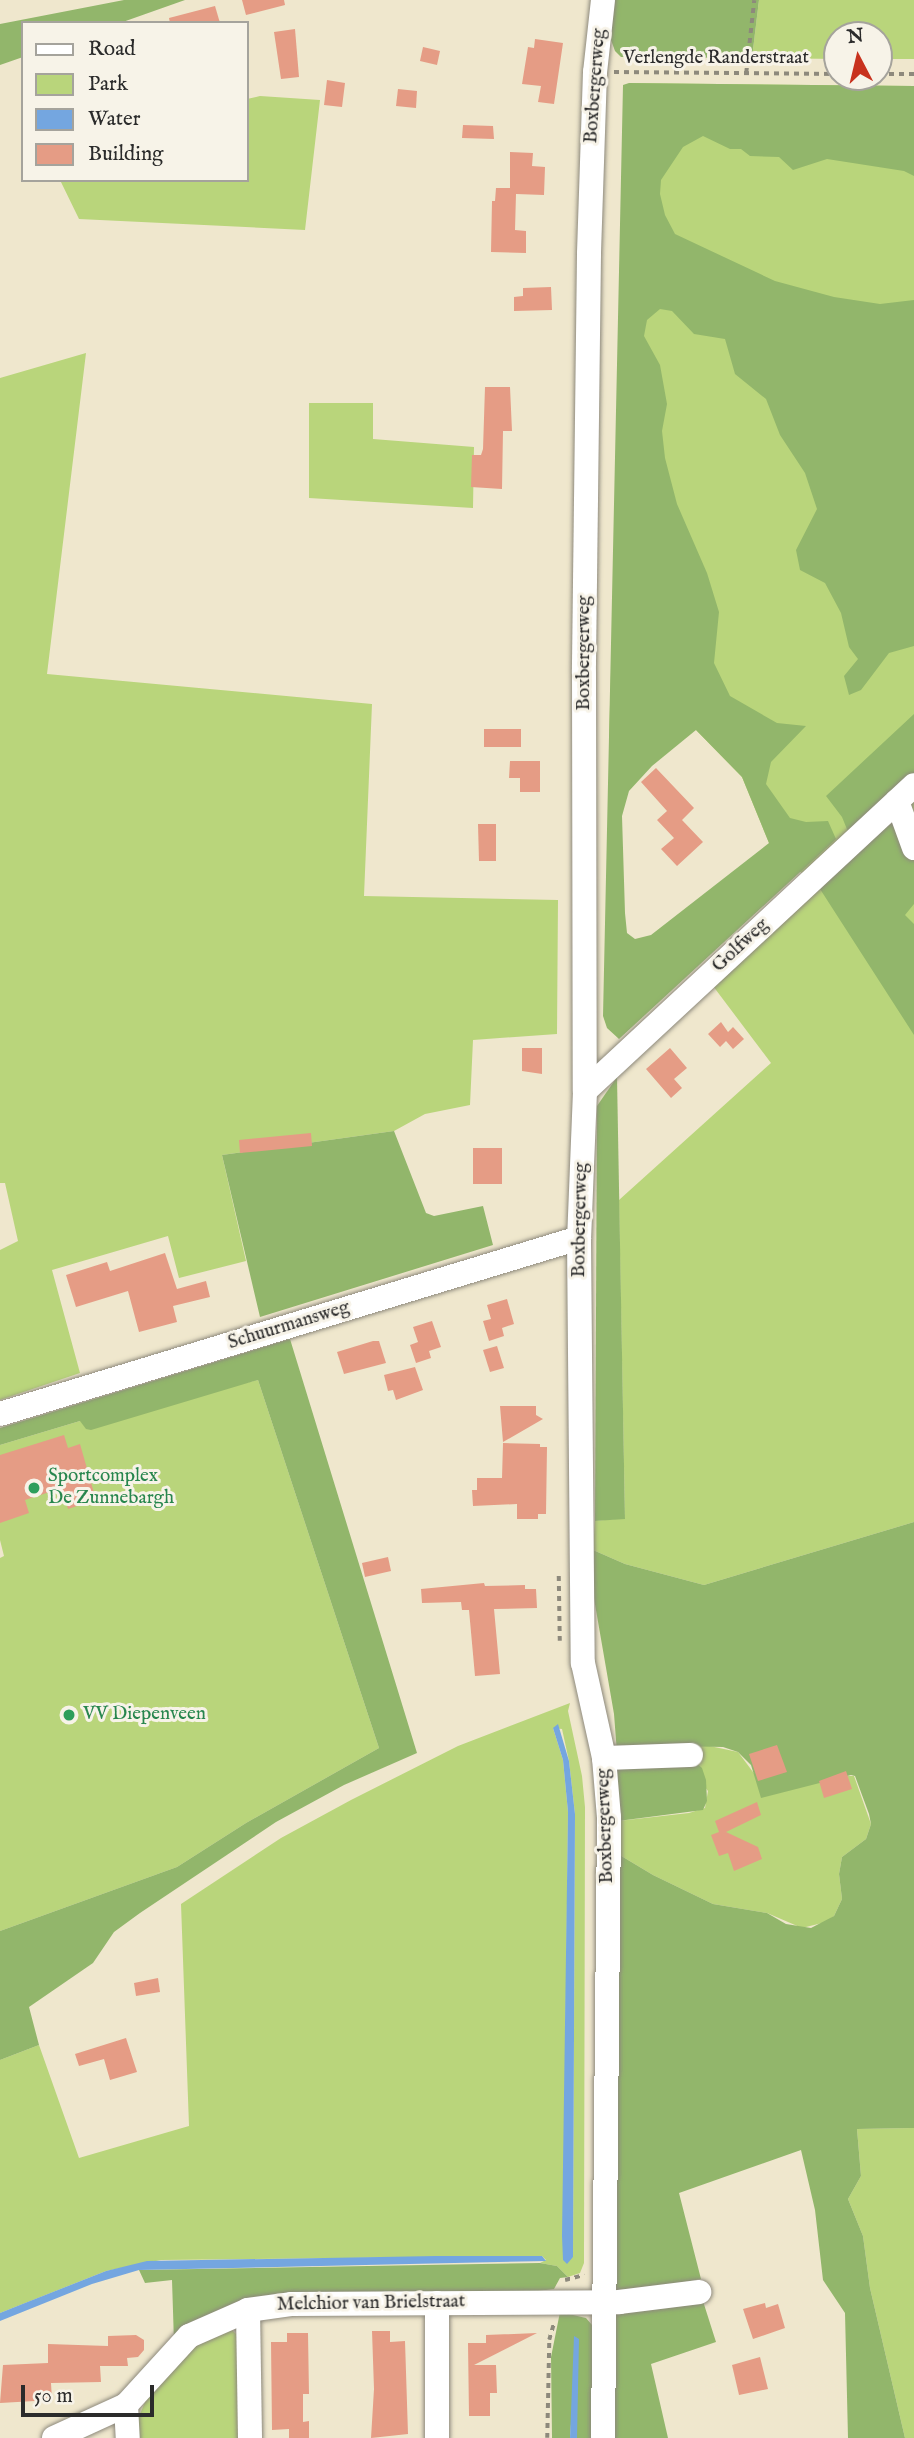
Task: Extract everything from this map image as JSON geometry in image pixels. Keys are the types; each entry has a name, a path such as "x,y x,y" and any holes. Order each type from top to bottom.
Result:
{"street":[{"name":"Boxbergerweg","path":"603,0 595,72 589,254 584,645 585,1091 579,1238 583,1662 604,1758 609,1817 603,2438"},
{"name":"Golfweg","path":"585,1091 906,793"},
{"name":"Golfweg","path":"906,793 914,848"},
{"name":"Schuurmansweg","path":"0,1414 579,1238"},
{"path":"604,1758 691,1755"},
{"name":"Melchior van Brielstraat","path":"54,2438 126,2405 189,2336 248,2310 291,2304 604,2301 699,2292"},
{"path":"437,2303 437,2438"},
{"path":"248,2310 250,2438"},
{"path":"126,2405 128,2438"}],"path":[{"path":"746,73 754,0"},
{"name":"Verlengde Randerstraat","path":"595,72 823,74"},
{"path":"893,74 914,74"},
{"path":"547,2438 549,2340 556,2300"}],"green space":[{"path":"124,0 185,0 126,21 21,21 21,58 0,65 0,24"},
{"path":"613,0 759,0 752,58 621,57 615,51 611,40"},
{"path":"759,0 914,0 914,59 893,59 893,21 823,21 823,59 752,58"},
{"path":"629,83 823,85 823,91 893,91 893,86 914,86 914,1522 704,1585 625,1564 593,1550 595,1521 625,1518 619,1200 771,1063 713,986 819,889 769,843 742,777 696,730 609,738"},
{"path":"623,85 823,85 823,91 893,91 893,86 914,86 914,176 904,171 827,159 793,170 779,157 750,156 741,149 730,149 703,136 683,147 661,180 660,194 665,215 675,234 775,281 834,297 880,304 914,300 914,646 889,653 861,690 849,695 844,676 858,659 849,647 841,613 825,583 800,570 796,550 817,509 805,473 780,435 766,399 735,374 725,339 694,334 672,311 660,309 647,320 644,336 660,365 667,404 662,431 665,458 677,504 707,573 719,612 714,663 730,696 777,723 806,726 771,762 766,784 790,818 806,822 828,821 836,839 619,1039 607,1028 603,1016","holes":["696,730 742,777 769,843 651,935 635,939 627,933 622,816 629,791 652,766"]},
{"path":"260,96 320,100 305,230 79,219 61,182 248,182 248,99"},
{"path":"86,353 47,674 372,704 364,896 558,900 557,1034 473,1040 470,1105 425,1114 394,1131 222,1155 246,1261 179,1278 168,1236 52,1270 80,1373 0,1400 0,1250 18,1241 5,1183 0,1183 0,378"},
{"path":"309,403 373,403 373,439 474,447 473,508 309,498"},
{"path":"914,714 914,778 851,839 842,817 826,796"},
{"path":"894,813 914,854 914,904 905,915 914,924 914,1035 820,889"},
{"path":"617,1077 625,1519 595,1521 597,1106"},
{"path":"394,1131 426,1213 434,1216 483,1206 493,1245 260,1317 222,1155"},
{"path":"290,1339 417,1753 344,1785 276,1822 114,1932 93,1963 29,2007 39,2045 0,2060 0,1931 177,1867 246,1823 379,1748 258,1380 91,1430 86,1429 80,1421 0,1445 0,1428"},
{"path":"258,1380 379,1748 246,1823 177,1867 0,1931 0,1558 4,1556 0,1540 0,1445 80,1421"},
{"path":"914,1522 914,2128 857,2129 861,2176 848,2199 863,2236 870,2288 905,2438 848,2438 845,2313 823,2280 815,2210 801,2150 679,2193 701,2279 653,2288 615,2290 618,1854 653,1875 713,1904 767,1913 786,1924 811,1928 834,1916 842,1899 839,1874 842,1857 866,1839 871,1824 869,1814 855,1776 851,1775 761,1798 751,1765 738,1752 723,1747 673,1746 617,1753 614,1714 592,1587 593,1550 625,1564 704,1585"},
{"path":"570,1703 568,1711 582,1776 585,1807 584,2263 580,2273 568,2277 557,2266 540,2263 546,2260 542,2256 161,2260 106,2271 0,2313 0,2060 39,2045 79,2158 189,2126 181,1904 281,1838 458,1746","holes":["553,1728 562,1729 575,1814 573,2257 563,2260 568,1812 563,1760"]},
{"path":"705,1745 738,1752 756,1776 762,1797 842,1776 854,1776 871,1824 866,1839 842,1857 839,1874 842,1899 834,1916 826,1922 802,1928 767,1913 713,1904 653,1875 618,1854 618,1821 689,1813 705,1808 708,1791 673,1746"},
{"path":"694,1761 702,1768 706,1780 707,1801 703,1810 618,1821 617,1766"},
{"path":"914,2128 914,2438 905,2438 870,2288 863,2236 848,2199 861,2176 857,2129"},
{"path":"540,2263 557,2266 568,2277 560,2278 554,2289 538,2291 334,2295 174,2342 172,2280 145,2283 139,2270"},
{"path":"702,2298 716,2342 651,2364 668,2438 612,2438 615,2311"},
{"path":"560,2312 586,2318 592,2325 593,2438 577,2438 577,2337 570,2438 552,2438 551,2357"},
{"path":"232,2330 237,2335 240,2438 135,2438 137,2421 148,2395 177,2358 211,2337"}],"water":[{"path":"558,1724 569,1761 575,1814 573,2257 567,2264 563,2260 562,2236 568,1812 563,1760 553,1728"},
{"path":"542,2256 546,2261 139,2270 92,2284 0,2321 0,2313 106,2271 147,2261"},
{"path":"574,2336 579,2339 577,2438 570,2438"}],"building":[{"path":"242,0 284,0 285,5 246,15"},
{"path":"215,6 219,21 170,21 169,18"},
{"path":"295,29 299,77 281,79 274,32"},
{"path":"535,39 563,43 554,104 538,102 541,86 522,84 528,47 534,48"},
{"path":"423,47 440,51 437,65 420,61"},
{"path":"327,80 345,83 342,107 324,105"},
{"path":"398,89 417,91 416,108 396,106"},
{"path":"463,125 493,126 494,139 462,138"},
{"path":"510,152 533,153 532,166 545,167 544,195 516,194 515,230 526,231 526,253 491,252 492,201 495,201 496,188 510,188"},
{"path":"551,287 552,310 514,311 514,297 523,296 523,288"},
{"path":"485,387 510,387 512,431 503,431 502,489 471,487 472,455 481,455 483,449"},
{"path":"484,729 521,729 521,747 484,747"},
{"path":"510,761 540,761 540,792 520,792 520,778 509,778"},
{"path":"656,768 694,808 682,820 703,842 677,866 661,849 674,838 657,820 667,811 641,782"},
{"path":"478,824 496,824 496,861 479,861"},
{"path":"721,1022 728,1032 733,1027 744,1039 733,1049 726,1041 720,1047 708,1034"},
{"path":"522,1048 542,1048 542,1074 522,1071"},
{"path":"670,1048 687,1068 674,1079 682,1088 671,1098 646,1069"},
{"path":"311,1133 312,1146 240,1153 239,1140"},
{"path":"473,1148 502,1148 502,1184 473,1184"},
{"path":"165,1253 177,1289 206,1281 210,1297 173,1306 177,1322 139,1332 128,1291 76,1307 66,1275 107,1262 110,1271"},
{"path":"507,1299 514,1324 502,1328 504,1336 489,1341 483,1321 491,1319 487,1305"},
{"path":"432,1321 441,1347 429,1351 431,1358 416,1363 410,1345 418,1342 413,1327"},
{"path":"379,1341 386,1363 344,1374 337,1352"},
{"path":"497,1346 504,1368 490,1372 483,1350"},
{"path":"415,1367 423,1390 396,1400 393,1390 388,1391 384,1375"},
{"path":"500,1406 536,1406 536,1415 543,1419 503,1442"},
{"path":"64,1435 68,1448 80,1444 96,1500 68,1509 62,1488 25,1500 29,1513 0,1523 0,1455"},
{"path":"503,1443 540,1444 540,1447 547,1447 546,1514 538,1514 538,1519 517,1519 517,1504 473,1506 472,1490 477,1490 477,1478 502,1478"},
{"path":"388,1557 391,1571 365,1577 362,1563"},
{"path":"484,1583 485,1586 525,1585 525,1589 536,1589 537,1608 494,1609 500,1674 475,1676 469,1610 462,1610 461,1602 422,1603 421,1589"},
{"path":"777,1745 787,1772 758,1781 749,1754"},
{"path":"846,1771 852,1789 824,1798 819,1781"},
{"path":"757,1802 761,1815 726,1832 758,1847 762,1859 734,1871 728,1853 719,1856 711,1835 719,1832 715,1821"},
{"path":"158,1978 160,1992 136,1996 134,1983"},
{"path":"126,2038 137,2072 110,2080 104,2059 79,2066 75,2054"},
{"path":"765,2303 766,2308 778,2304 785,2328 753,2339 743,2309"},
{"path":"372,2331 390,2331 390,2342 405,2341 408,2434 371,2438 374,2389"},
{"path":"287,2333 308,2333 309,2394 303,2394 303,2422 309,2421 309,2438 289,2438 289,2429 272,2430 271,2342 287,2342"},
{"path":"537,2333 474,2365 496,2365 497,2393 490,2393 490,2416 469,2416 468,2343 486,2343 486,2335"},
{"path":"136,2335 144,2340 144,2350 138,2357 127,2358 128,2366 100,2366 101,2382 51,2383 52,2400 0,2403 3,2365 48,2363 48,2344 108,2346 108,2336"},
{"path":"760,2357 768,2389 739,2395 732,2365"}],"place":[{"name":"Sportcomplex De Zunnebargh","path":"34,1488"},
{"name":"VV Diepenveen","path":"69,1715"}]}
